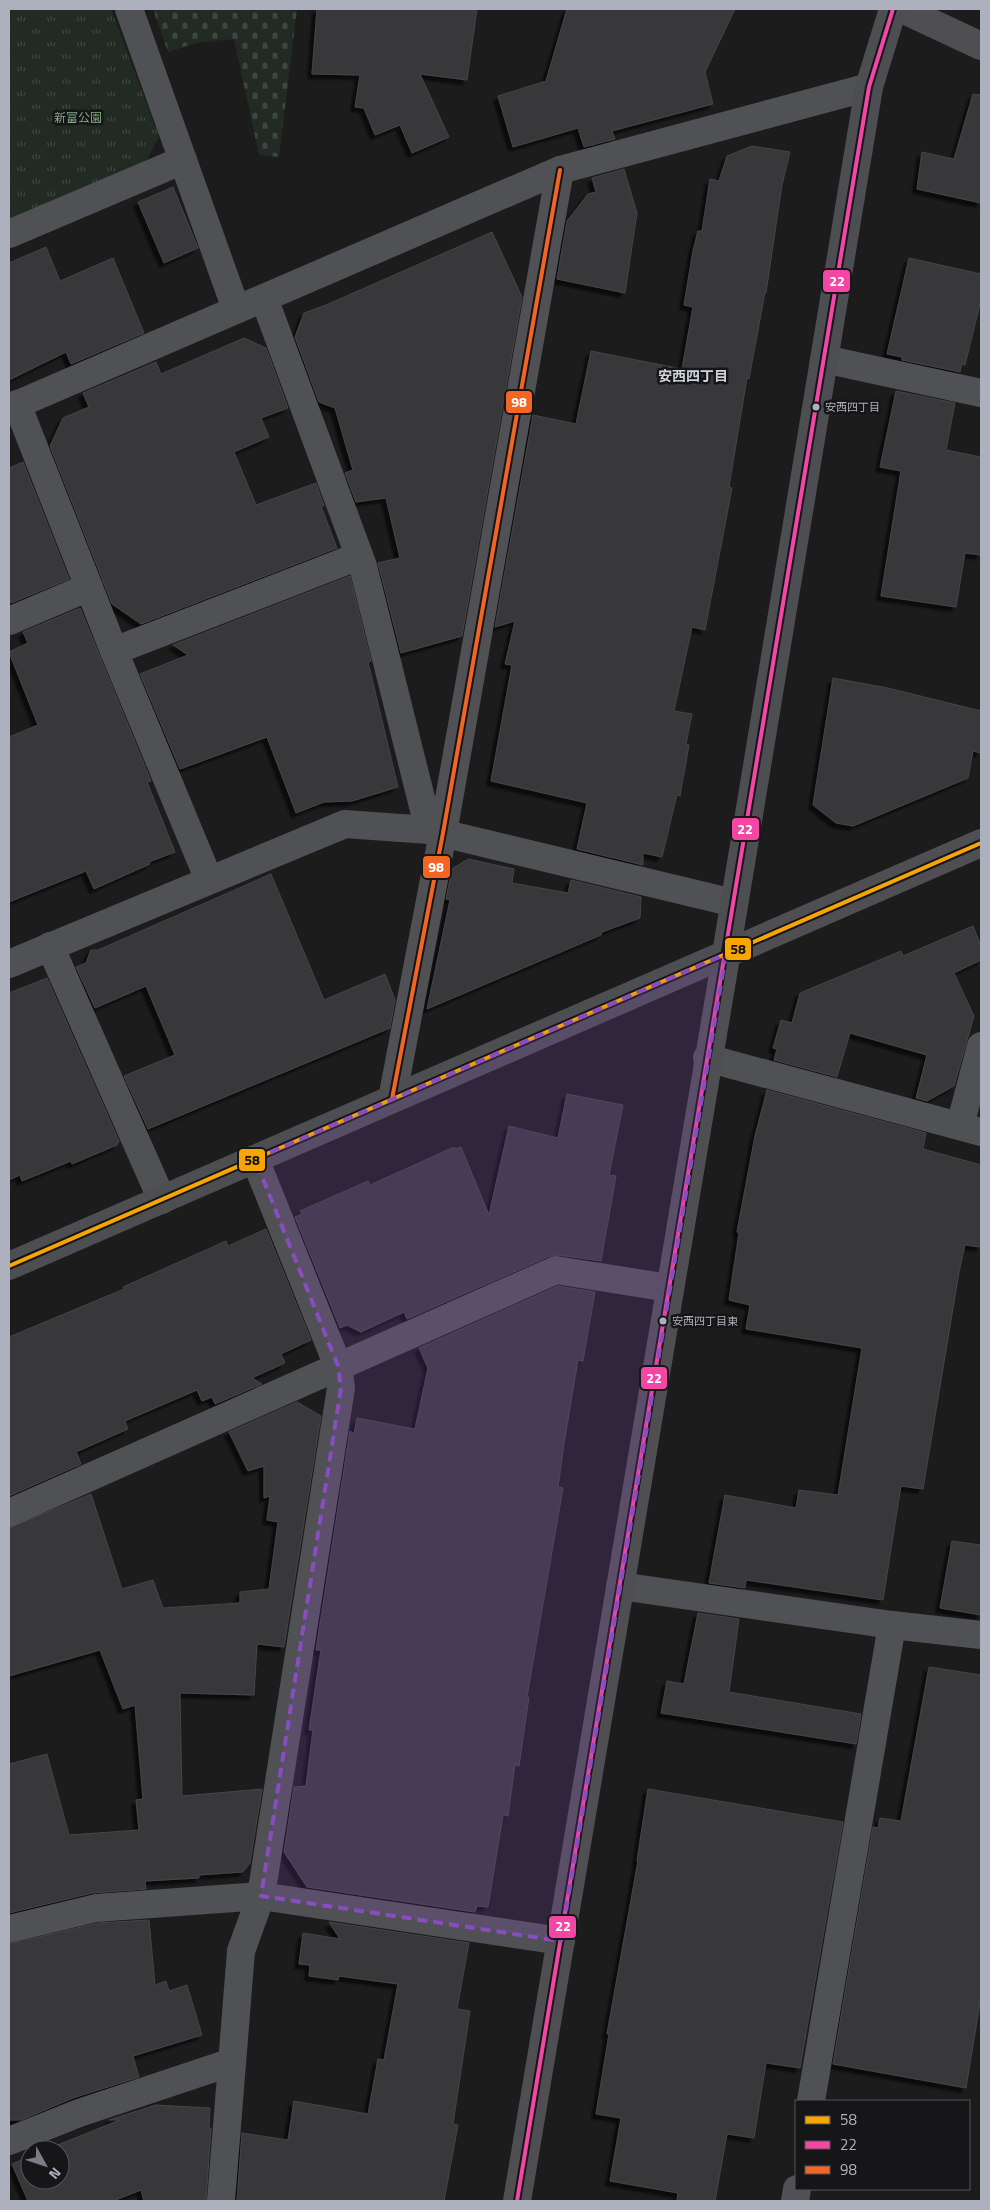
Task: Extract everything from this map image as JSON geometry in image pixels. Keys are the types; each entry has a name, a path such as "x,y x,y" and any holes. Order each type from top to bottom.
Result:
{"highway":[{"path":"9,1266 726,954"}],"main road":[{"path":"517,2201 869,87 893,9"},
{"path":"902,9 981,46"},
{"path":"726,954 981,843"}],"street":[{"path":"129,9 236,309"},
{"path":"209,880 13,406 560,170 869,87"},
{"path":"9,234 183,160"},
{"path":"392,1099 436,831 560,170"},
{"path":"264,298 359,556 436,831"},
{"path":"824,359 981,393"},
{"path":"114,651 359,556"},
{"path":"9,622 89,587"},
{"path":"10,961 345,824 436,831 734,903"},
{"path":"50,946 162,1200"},
{"path":"707,1058 970,1129 981,1046"},
{"path":"221,2201 241,1951 262,1896 341,1388 338,1366 255,1159"},
{"path":"9,1513 556,1270 669,1288"},
{"path":"620,1586 892,1625 981,1635"},
{"path":"811,2100 892,1625"},
{"path":"9,1929 96,1908 262,1896 561,1941"},
{"path":"9,2141 79,2113 232,2062"}],"highlighted area":[{"path":"726,954 561,1941 261,1896 341,1388 338,1366 255,1159"}],"green space":[{"name":"新富公園","path":"9,9 111,9 159,136 145,164 9,221"},
{"path":"153,9 297,9 279,157 259,155 234,39 196,43 168,52"}],"building":[{"path":"317,9 477,9 467,80 420,74 449,137 412,153 400,125 375,135 364,108 355,107 360,75 312,74"},
{"path":"567,9 735,9 705,72 713,104 612,131 615,139 584,147 578,128 513,147 498,96 546,81"},
{"path":"973,94 981,95 981,203 917,189 922,152 954,159"},
{"path":"752,146 790,152 782,185 766,293 749,379 747,378 729,487 732,488 705,630 692,627 674,711 692,714 686,744 689,745 680,796 677,795 662,857 643,853 643,865 577,849 587,803 491,781 512,665 505,664 515,621 495,627 533,415 576,424 591,351 682,369 693,307 684,305 693,251 698,231 702,231 710,179 719,181 727,156"},
{"path":"624,169 637,213 625,293 557,279 567,221 588,194 596,192 592,178"},
{"path":"173,187 198,248 164,263 138,202"},
{"path":"492,232 522,297 462,636 401,653 378,563 400,558 386,498 356,502 345,473 353,470 335,408 319,402 295,337 304,313"},
{"path":"46,247 60,281 113,258 144,333 71,364 66,352 9,380 9,263"},
{"path":"909,258 981,274 981,300 965,365 962,364 960,372 902,360 902,357 887,354"},
{"path":"244,338 266,348 288,408 261,418 269,437 234,452 256,505 316,483 324,506 321,506 337,548 141,624 112,604 50,446 63,418 89,407 83,393 156,362 161,374"},
{"path":"896,391 955,403 946,450 981,457 981,555 965,553 956,607 881,596 901,471 880,467"},
{"path":"23,462 69,579 11,603 9,598 9,468"},
{"path":"350,576 371,661 368,662 398,787 352,801 324,802 296,813 267,737 180,769 140,674 188,655 173,645"},
{"path":"80,608 151,781 147,782 175,852 149,862 150,864 94,889 86,871 9,902 9,737 38,725 9,652 28,643 23,632"},
{"path":"833,678 888,688 981,711 981,753 973,751 968,778 853,826 836,823 813,805"},
{"path":"468,859 514,869 512,883 568,893 571,880 641,897 640,918 602,932 601,935 427,1009 450,900 446,899 452,869"},
{"path":"271,874 324,1000 385,974 395,1000 390,1028 148,1129 124,1076 175,1055 146,986 95,1008 76,967 86,963 91,950 98,950"},
{"path":"973,926 981,946 981,960 954,973 974,1016 954,1086 927,1101 916,1098 927,1055 850,1033 837,1077 774,1060 777,1049 773,1048 781,1020 792,1023 800,993 901,951 903,956"},
{"path":"47,978 119,1141 117,1145 72,1164 71,1161 22,1181 20,1175 9,1180 9,993"},
{"path":"767,1090 926,1133 923,1149 981,1165 981,1247 965,1245 923,1489 901,1486 883,1600 746,1580 745,1588 709,1583 725,1495 796,1508 799,1490 838,1495 862,1348 746,1329 750,1305 729,1300 739,1233 737,1232 755,1136"},
{"path":"567,1094 623,1105 609,1175 616,1176 601,1261 558,1255 550,1256 407,1319 404,1312 361,1332 347,1325 340,1328 295,1217 302,1214 300,1211 368,1181 370,1185 454,1147 455,1149 461,1147 489,1215 509,1126 558,1138"},
{"path":"266,1229 311,1340 281,1354 285,1363 252,1378 262,1384 215,1404 212,1397 202,1401 197,1390 125,1421 128,1429 76,1452 81,1464 9,1496 9,1337 124,1289 123,1287 226,1241 228,1246"},
{"path":"558,1286 595,1292 583,1361 578,1360 564,1444 558,1487 563,1488 527,1697 529,1697 519,1766 515,1765 508,1816 503,1815 488,1907 477,1906 475,1912 307,1887 284,1852 294,1787 306,1786 313,1730 309,1730 321,1650 316,1650 350,1431 354,1434 357,1418 415,1429 428,1368 419,1348"},
{"path":"297,1402 321,1416 284,1647 257,1644 254,1695 180,1693 182,1796 262,1789 250,1863 243,1872 199,1875 199,1878 145,1881 146,1889 92,1893 9,1913 9,1764 47,1754 69,1835 139,1830 136,1800 143,1799 135,1705 123,1709 100,1650 9,1676 9,1528 91,1494 122,1589 153,1580 163,1608 240,1603 240,1592 269,1589 278,1522 267,1520 270,1496 264,1498 264,1466 248,1471 229,1432"},
{"path":"952,1541 981,1545 981,1615 940,1608"},
{"path":"698,1613 739,1619 729,1692 861,1714 856,1744 661,1713 667,1681 684,1684"},
{"path":"929,1667 981,1675 981,1997 966,2088 833,2064 873,1827 878,1828 880,1818 901,1821"},
{"path":"648,1789 843,1822 800,2068 766,2063 754,2138 727,2134 715,2201 677,2201 678,2193 610,2181 621,2118 596,2114 609,2034 607,2034 638,1861"},
{"path":"149,1920 155,1985 166,1981 169,1991 187,1985 202,2035 133,2056 139,2077 73,2098 21,2120 9,2120 9,1944 98,1923"},
{"path":"329,1922 469,1943 457,2009 470,2011 453,2124 458,2125 444,2201 237,2201 242,2133 288,2140 294,2101 368,2114 378,2059 384,2060 398,1984 339,1976 338,1980 309,1976 310,1965 299,1964 303,1933 340,1939"},
{"path":"156,2105 210,2108 209,2128 211,2128 206,2201 144,2201 141,2190 113,2201 28,2201 23,2190 70,2190 70,2140 120,2120 109,2120"},
{"path":"20,2160 20,2182 12,2164"}],"transit line":[{"name":"22","path":"517,2201 869,87 893,9"},
{"name":"98","path":"392,1099 443,833 560,170"},
{"name":"58","path":"9,1266 981,843"}],"place":[{"name":"安西四丁目","path":"816,407"},
{"name":"安西四丁目東","path":"663,1321"}],"district":[{"name":"安西四丁目","path":"693,375"}]}
